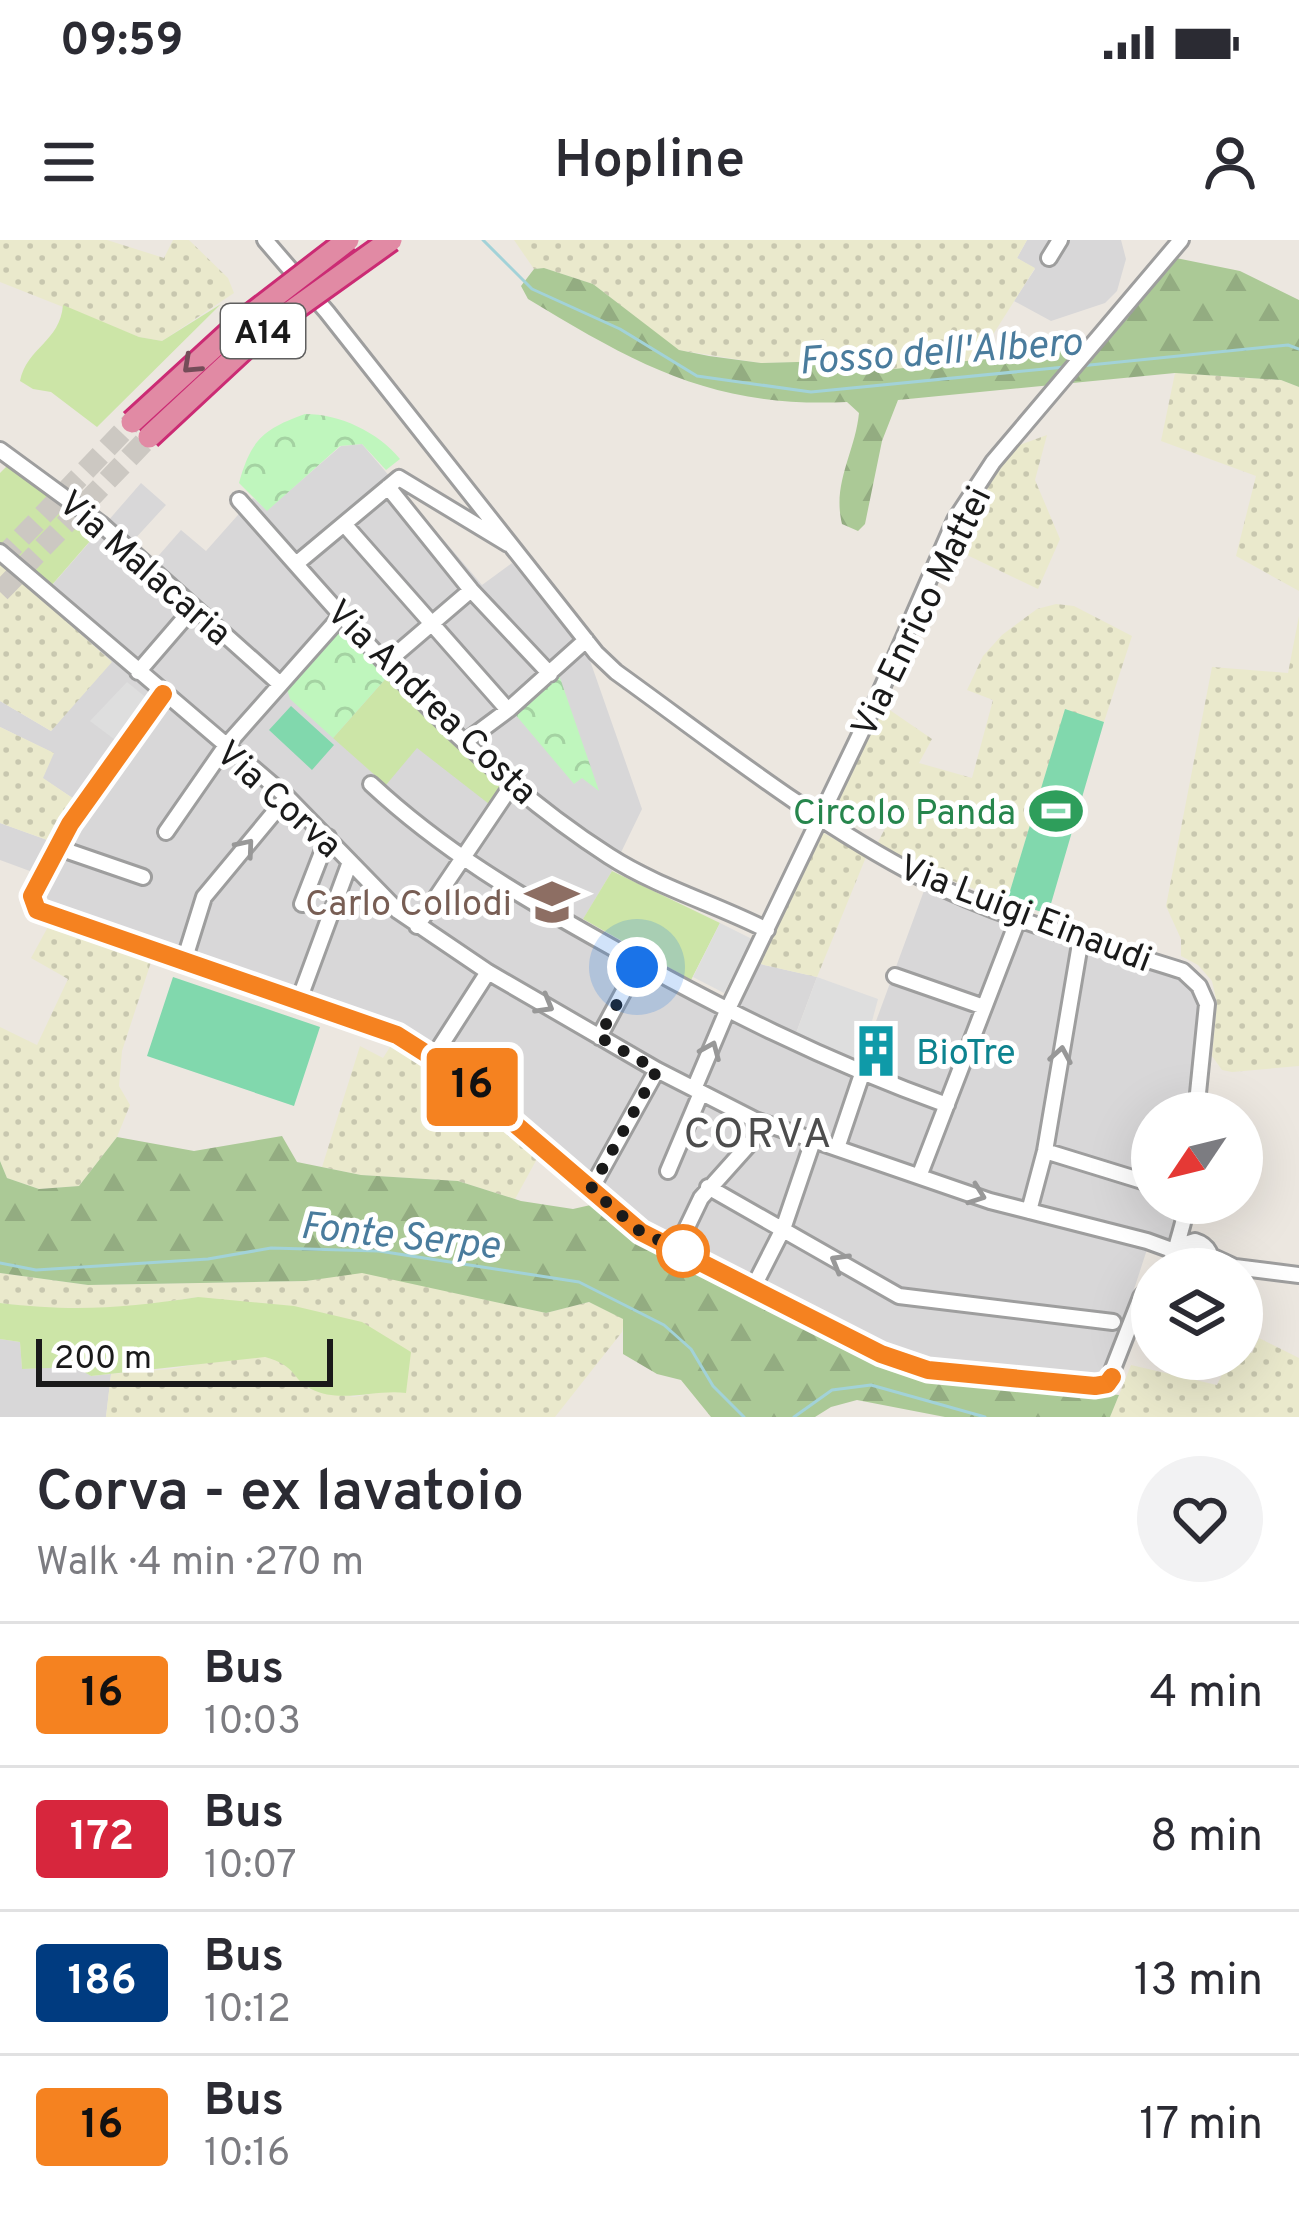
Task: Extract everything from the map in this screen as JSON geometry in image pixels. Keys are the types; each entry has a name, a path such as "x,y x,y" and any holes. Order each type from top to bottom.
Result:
{"highway":[{"name":"A14","path":"348,240 224,337 140,429 261,333 391,240"}],"street":[{"name":"Via Luigi Einaudi","path":"266,240 616,672 821,819 929,881 1018,917 1183,971 1199,986 1207,1004 1198,1092"},
{"path":"1049,258 1060,240"},
{"name":"Via Enrico Mattei","path":"668,1172 727,1011 821,819 955,520 993,462 1180,240"},
{"name":"Via Malacaria","path":"3,457 101,524 280,684"},
{"name":"Via Luigi Einaudi","path":"388,487 399,478 512,547"},
{"path":"388,487 471,590 550,674"},
{"name":"Via Andrea Costa","path":"296,563 388,487"},
{"name":"Via Andrea Costa","path":"239,500 341,616 512,784 611,858 766,930"},
{"path":"344,524 508,710"},
{"name":"Via Corva","path":"0,552 287,797 417,926 488,972 657,1070 755,1120 1029,1211 1164,1248"},
{"path":"387,662 471,590"},
{"path":"138,672 194,607"},
{"path":"166,832 225,747 341,616"},
{"path":"465,742 586,640"},
{"path":"163,694 56,847 32,896 33,907 397,1035 434,1056 641,1232 881,1354 928,1370 1095,1386 1107,1384 1112,1377 1131,1328"},
{"path":"370,784 421,831 461,859 639,963 727,1011 862,1074 947,1105"},
{"path":"417,926 512,784"},
{"path":"184,961 204,897 287,797"},
{"path":"302,904 328,837"},
{"path":"56,847 143,878"},
{"path":"298,1000 350,862"},
{"path":"920,1174 1018,917"},
{"path":"1029,1211 1045,1151 1081,938"},
{"path":"599,1037 639,963"},
{"path":"434,1056 488,972"},
{"path":"895,976 984,1007"},
{"path":"591,1189 657,1070"},
{"path":"837,1148 862,1074"},
{"path":"677,1249 688,1218 708,1187 752,1141 755,1120"},
{"path":"752,1141 767,1139 775,1128"},
{"path":"754,1286 783,1229 813,1141"},
{"path":"1045,1151 1131,1178"},
{"path":"708,1187 899,1296 1113,1322 1125,1331 1126,1342"},
{"path":"1263,1271 1299,1275"},
{"path":"1113,1322 1131,1305"}],"shaded area":[{"path":"1027,240 1121,240 1126,259 1117,291 1105,303 1051,321 1014,301 1035,269 1017,258"},
{"path":"362,444 482,585 512,563 587,652 642,809 576,931 729,1017 756,963 817,977 795,1036 861,1062 925,888 1177,975 1194,990 1200,1008 1191,1092 1131,1092 1131,1224 1176,1224 1173,1244 1150,1240 1147,1248 1131,1248 1131,1299 1105,1379 1093,1382 921,1362 878,1346 753,1277 645,1228 431,1050 35,903 46,877 0,860 0,823 50,841 74,799 42,778 53,753 0,727 0,701 51,731 111,661 40,599 141,483 166,505 132,542 153,562 181,530 206,551 253,498 267,510 341,446"},
{"path":"127,682 149,700 118,742 90,721"},
{"path":"720,923 752,939 724,993 693,977"},
{"path":"817,977 878,999 861,1062 795,1036"},
{"path":"0,1339 20,1342 22,1369 77,1366 91,1376 111,1374 106,1417 0,1417"}],"green space":[{"path":"0,240 107,240 164,258 173,240 189,240 228,278 234,293 162,341 139,337 0,282"},
{"path":"514,240 1027,240 1017,258 1035,268 977,360 885,370 832,361 761,363 678,350 593,284 534,269"},
{"path":"1176,258 1240,271 1299,300 1299,387 1281,380 1175,373 898,400 882,441 865,524 858,531 842,524 840,509 859,413 847,402 756,398 679,378 568,323 528,299 521,286 534,269 544,268 593,284 679,350 761,363 832,361 885,370 1101,346"},
{"path":"221,304 97,427 51,392 20,381 29,360 56,328 63,305 139,337 162,341"},
{"path":"1175,373 1281,380 1299,387 1299,591 1236,556 1256,476 1161,441"},
{"path":"305,414 357,426 400,459 386,470 362,444 340,446 267,511 239,483 244,468 261,438"},
{"path":"1047,435 1035,480 1060,539 1038,589 967,555 990,496 983,491 1011,448"},
{"path":"8,465 97,533 51,586 0,542 0,473"},
{"path":"0,562 112,662 51,731 0,701"},
{"path":"1074,606 1132,636 1104,722 1065,710 1007,901 934,874 877,844 892,815 866,802 857,818 832,805 881,704 932,739 919,763 972,778 993,700 967,690 983,656 1037,609"},
{"path":"1299,616 1299,1066 1232,1072 1222,1070 1212,1056 1217,1003 1212,981 1198,965 1181,956 1181,939 1166,906 1212,667 1288,673"},
{"path":"340,630 388,676 333,738 290,699 287,689"},
{"path":"559,675 599,791 582,778 574,784 514,713"},
{"path":"388,676 501,787 489,804 417,748 386,785 333,738"},
{"path":"291,706 334,745 312,770 269,730"},
{"name":"Circolo Panda","path":"1065,709 1104,722 1048,914 1007,901"},
{"path":"0,727 54,753 43,778 74,799 50,841 0,823"},
{"path":"822,832 866,857 817,977 756,963"},
{"path":"612,871 720,923 691,980 583,919"},
{"path":"50,923 152,959 122,1051 119,1086 130,1105 117,1137 79,1186 39,1189 7,1178 0,1161 0,1027 37,1045 68,979 31,958"},
{"path":"173,977 320,1027 294,1106 147,1056"},
{"path":"360,1046 383,1058 390,1047 412,1059 470,1099 538,1157 515,1199 458,1181 361,1175 322,1167"},
{"path":"282,1136 297,1162 361,1175 458,1181 521,1201 573,1209 595,1204 646,1243 902,1372 1119,1395 1110,1417 945,1417 857,1400 815,1417 711,1417 681,1380 657,1374 623,1354 623,1319 589,1302 546,1313 362,1273 306,1281 88,1285 0,1273 0,1161 7,1178 39,1189 79,1186 117,1137 194,1151"},
{"path":"362,1272 546,1313 589,1302 624,1319 622,1332 555,1417 106,1417 111,1374 238,1357 288,1363 309,1389 354,1397 384,1391 198,1297 111,1310 0,1303 0,1273 88,1285 306,1281"},
{"path":"198,1297 294,1306 362,1322 411,1352 406,1393 322,1393 305,1385 283,1364 265,1357 91,1376 76,1367 22,1369 20,1342 0,1339 0,1303 100,1308"},
{"path":"1263,1340 1299,1358 1299,1417 1110,1417 1131,1365 1131,1380 1196,1380 1217,1385 1219,1380 1263,1380"}],"waterway":[{"name":"Fosso dell'Albero","path":"483,240 532,289 620,329 697,376 811,392 1065,367"},
{"name":"Fosso dell'Albero","path":"1080,366 1288,345 1299,349"},
{"name":"Fonte Serpe","path":"0,1263 36,1270 208,1259 271,1248 379,1251 579,1282 664,1325 691,1349 713,1386 744,1417"},
{"name":"Fonte Serpe","path":"794,1417 832,1390 871,1385 985,1417"}],"tunnel":[{"path":"0,560 132,422"},
{"path":"0,592 149,437"}],"bus line":[{"name":"16","path":"163,694 56,847 32,896 37,910 397,1035 452,1070 641,1232 903,1364 1095,1386 1107,1384 1112,1377"}],"place":[{"name":"Circolo Panda","path":"1056,811"},
{"name":"Carlo Collodi","path":"552,902"},
{"name":"BioTre","path":"876,1051"}],"district":[{"name":"CORVA","path":"759,1132"}],"route":[{"path":"637,967 599,1037 657,1070 591,1189 641,1232 683,1251"}]}
